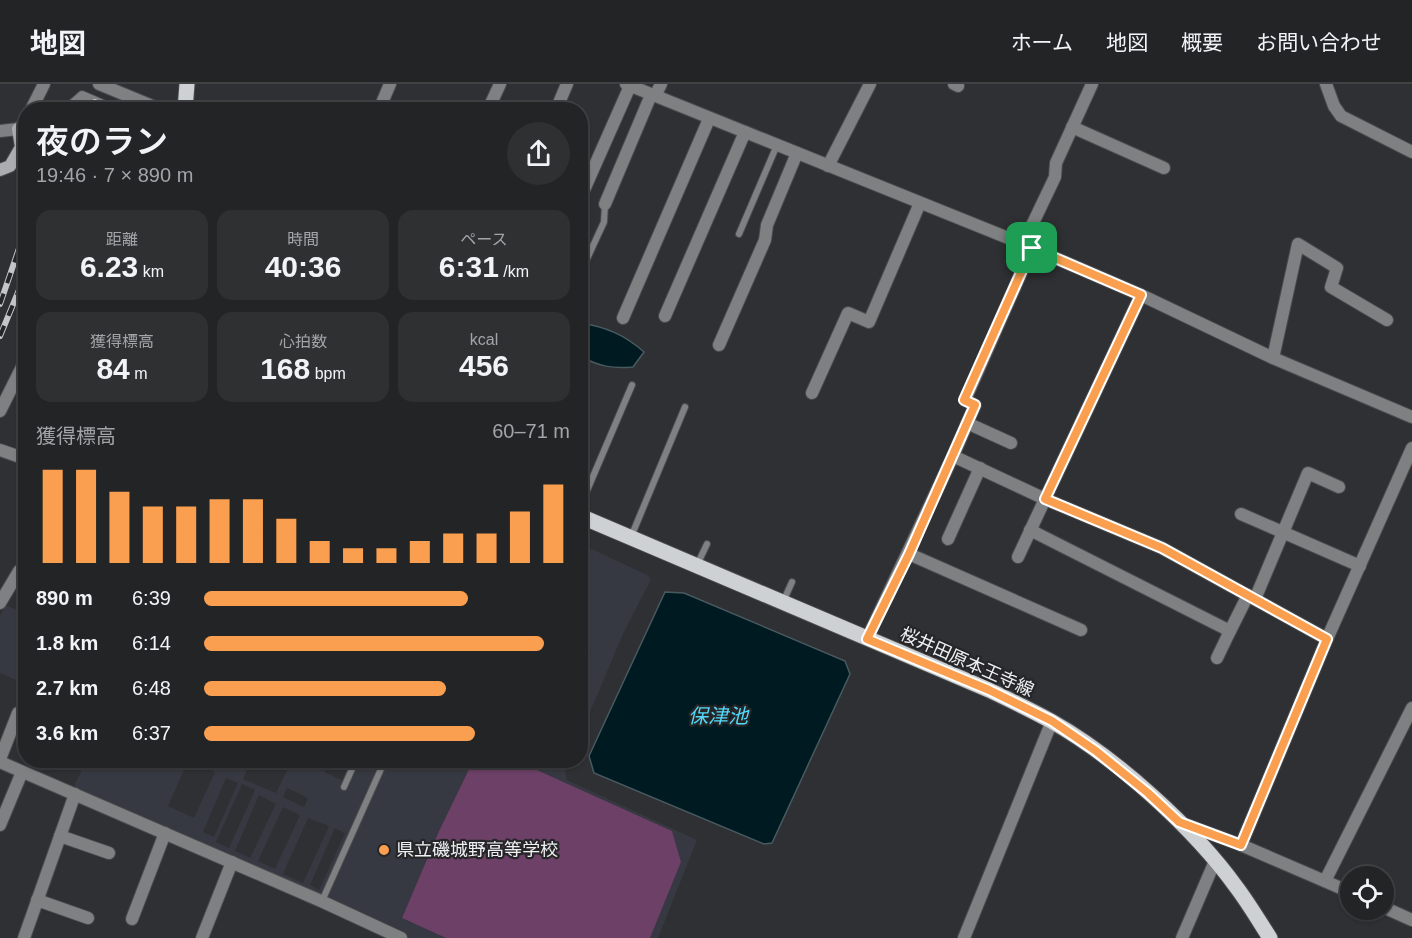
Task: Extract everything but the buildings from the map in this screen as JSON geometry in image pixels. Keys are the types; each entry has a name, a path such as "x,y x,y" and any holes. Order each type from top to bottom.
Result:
{"main road":[{"path":"186,102 187,84"},
{"path":"0,170 10,166 18,152"},
{"name":"桜井田原本王寺線","path":"588,519 989,690 1052,721 1096,751 1148,793 1179,822 1237,888 1270,938"}],"street":[{"path":"35,102 44,84"},
{"path":"99,84 143,102"},
{"path":"382,102 390,84"},
{"path":"492,102 500,84"},
{"path":"559,102 567,84"},
{"path":"605,204 653,96 661,84"},
{"path":"828,166 870,84"},
{"path":"867,639 909,554 975,405 964,400 1055,177 1056,163 1092,84"},
{"path":"1326,84 1334,106 1341,116 1412,152"},
{"path":"588,180 628,85 1028,246 1141,295 1273,358 1412,417"},
{"path":"74,102 82,95 98,102"},
{"path":"623,318 709,119"},
{"path":"0,131 18,126"},
{"path":"1072,126 1164,168"},
{"path":"665,316 745,132"},
{"path":"719,345 765,240 767,225 798,153"},
{"path":"812,393 848,313 869,322 920,202"},
{"path":"1273,358 1298,244 1337,268 1331,287 1387,320"},
{"path":"1017,557 1141,295"},
{"path":"0,411 18,374"},
{"path":"967,423 1011,443"},
{"path":"1241,845 1327,639 1412,448"},
{"path":"0,450 18,456"},
{"path":"953,456 1045,499 1162,548 1327,639"},
{"path":"948,539 980,468"},
{"path":"1217,658 1283,534 1308,473 1339,487"},
{"path":"1241,514 1360,566"},
{"path":"1030,530 1230,631"},
{"path":"909,554 1081,630"},
{"path":"0,603 18,573"},
{"path":"1325,881 1412,708"},
{"path":"18,713 0,760 401,938"},
{"path":"964,938 1052,721"},
{"path":"0,825 22,771"},
{"path":"24,938 75,794"},
{"path":"1179,822 1241,845 1340,888"},
{"path":"132,919 165,833"},
{"path":"60,836 109,853"},
{"path":"1182,938 1215,861"},
{"path":"202,938 232,862"},
{"path":"37,900 88,918"},
{"path":"1394,912 1412,920"}],"lane":[{"path":"739,234 777,145"},
{"path":"588,257 604,222 605,204"},
{"path":"588,488 632,385"},
{"path":"631,537 685,407"},
{"path":"697,566 707,544"},
{"path":"783,603 792,582"},
{"path":"344,787 352,768"},
{"path":"321,901 380,768"}],"shaded area":[{"path":"588,547 651,579 623,634 588,716 588,657 591,650 588,648"},
{"path":"5,605 18,610 18,681 0,673 0,616"},
{"name":"県立磯城野高等学校","path":"83,768 185,768 168,806 194,818 215,772 206,768 248,768 243,779 276,793 287,770 282,768 314,768 321,771 326,768 324,772 342,780 348,768 470,768 439,831 402,918 446,938 406,938 76,790 74,786","holes":["226,778 238,783 214,837 203,832","242,784 255,790 229,848 216,842","287,788 308,798 304,807 283,797","259,795 276,804 250,858 235,851","283,807 300,815 275,869 258,861","308,818 329,826 303,883 283,874","335,828 345,833 319,890 310,885"]},
{"path":"470,768 532,768 672,831 681,862 650,938 446,938 402,918 439,831"},
{"path":"532,768 566,768 567,780 697,840 658,938 650,938 681,862 672,831"}],"water":[{"path":"588,325 615,333 644,352 633,367 618,368 588,360"},
{"name":"保津池","path":"665,592 684,593 845,661 850,674 772,843 764,844 594,773 589,756"}],"railway":[{"path":"0,304 18,251"},
{"path":"0,336 18,292"}],"place":[{"name":"県立磯城野高等学校","path":"384,850"}],"route":[{"path":"1032,248 1141,295 1045,499 1162,548 1327,639 1241,845 1179,822 1148,793 1096,751 1052,721 989,690 867,639 909,554 975,405 964,400 1032,248"}]}
